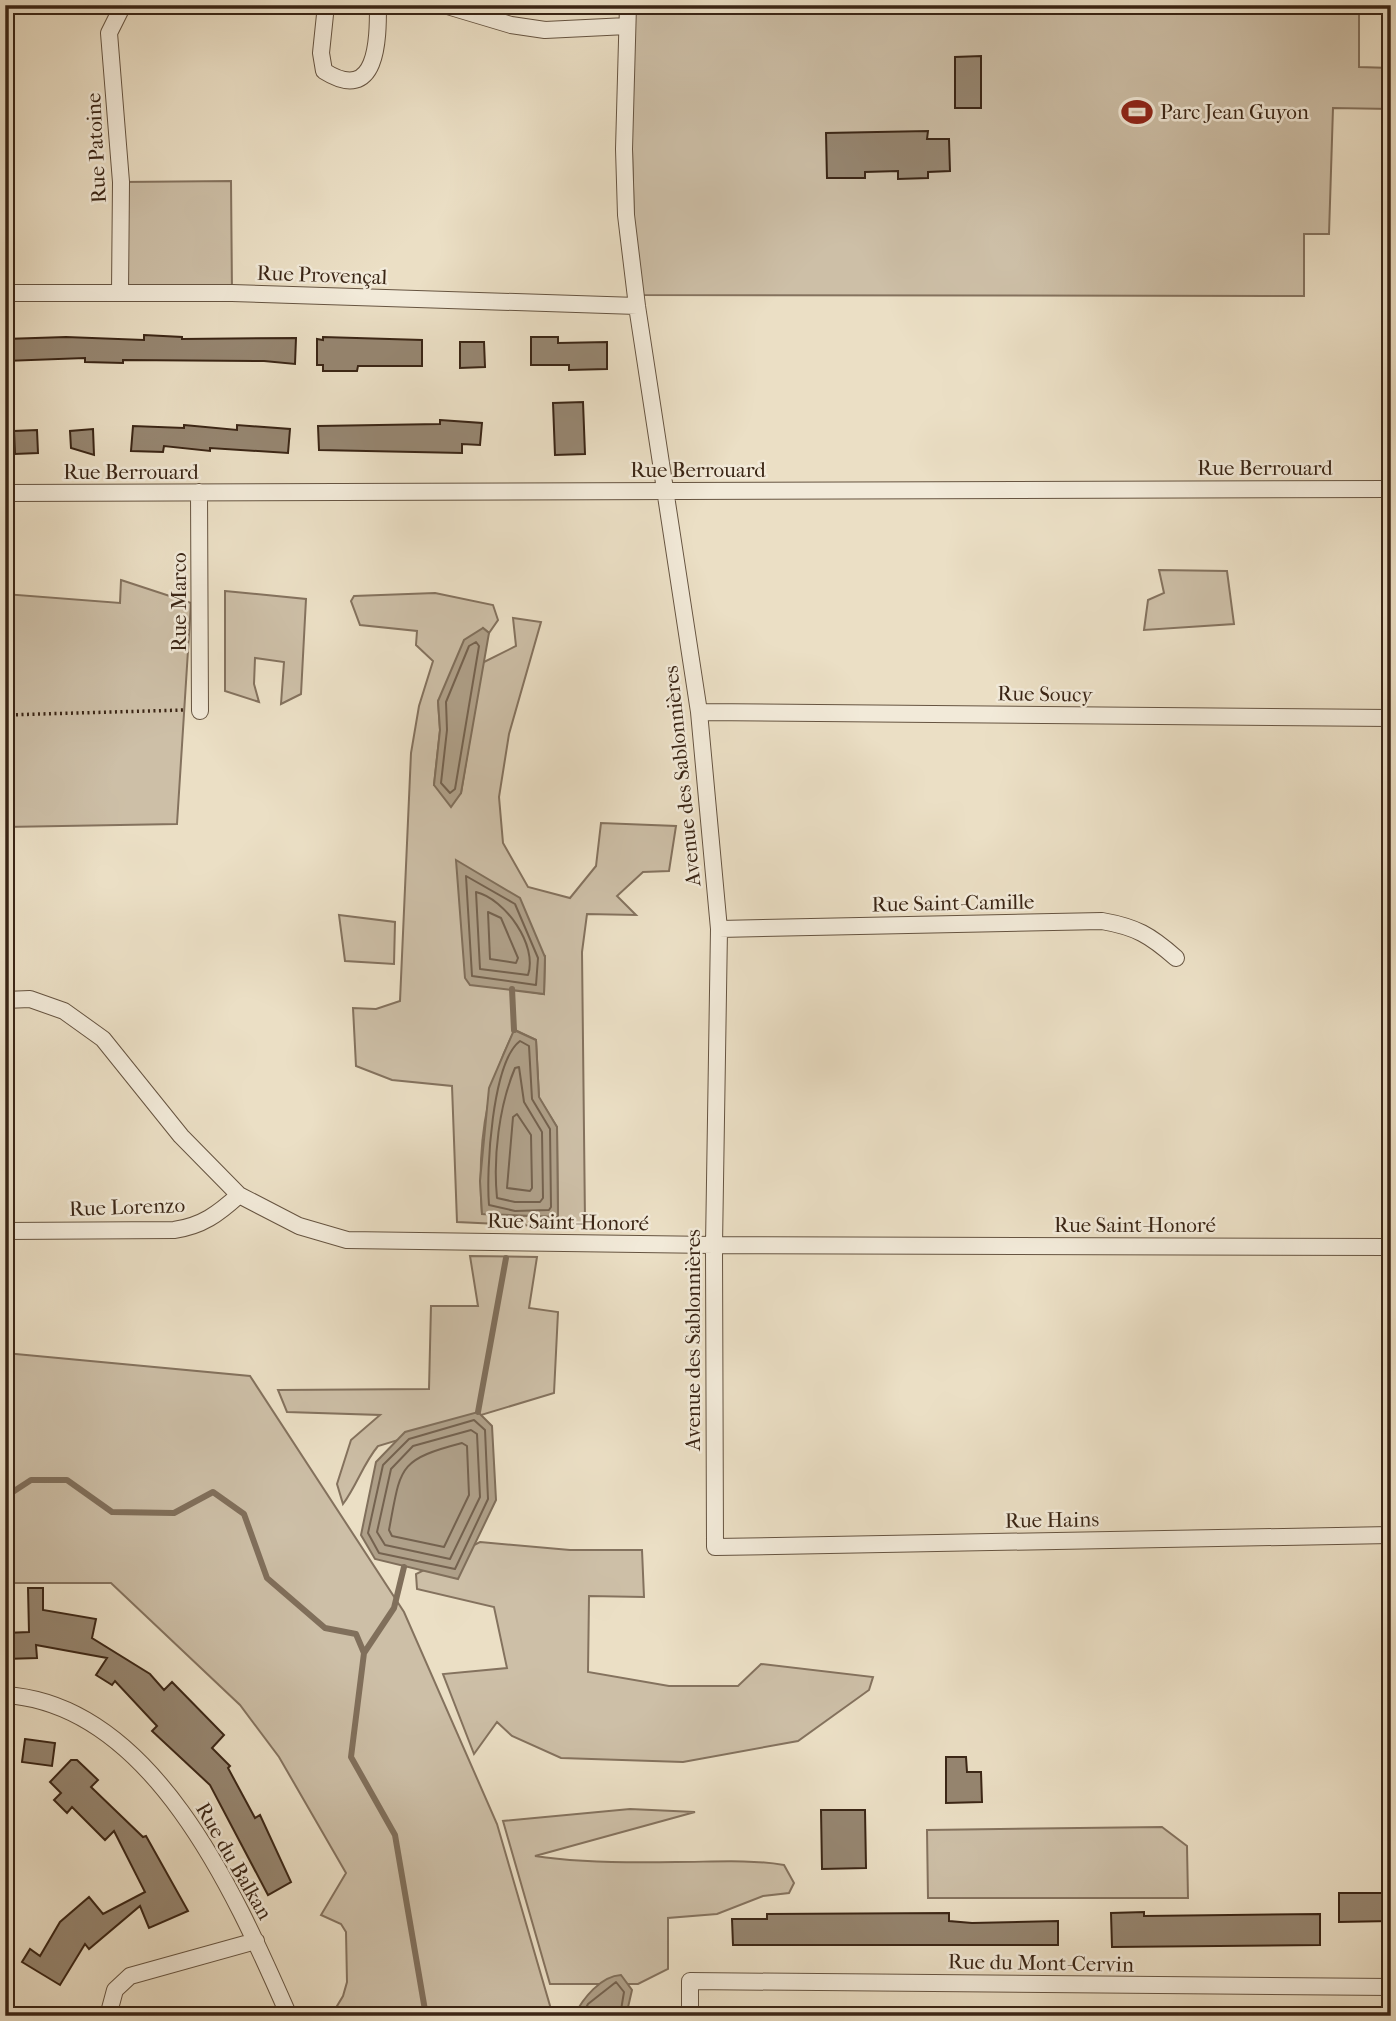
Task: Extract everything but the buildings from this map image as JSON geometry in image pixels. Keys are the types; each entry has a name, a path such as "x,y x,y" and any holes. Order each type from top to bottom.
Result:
{"street":[{"name":"Rue Patoine","path":"120,292 121,182 109,33 123,5"},
{"path":"326,5 321,53 324,71 337,79 352,80 365,74 373,65 377,51 378,5"},
{"path":"444,5 511,25 545,30 627,26"},
{"name":"Avenue des Sablonnières","path":"628,5 625,188 637,306 699,712 719,929 714,1245 715,1548"},
{"name":"Rue Provençal","path":"5,293 120,292 637,306"},
{"name":"Rue Berrouard","path":"5,493 1391,489"},
{"name":"Rue Marco","path":"199,492 200,711"},
{"name":"Rue Soucy","path":"699,712 1391,718"},
{"name":"Rue Saint-Camille","path":"719,929 1102,921 1128,926 1152,936 1177,958"},
{"name":"Rue Saint-Honoré","path":"5,1000 30,999 64,1011 103,1039 181,1136 239,1195 299,1226 347,1240 714,1245 1391,1247"},
{"name":"Rue Lorenzo","path":"5,1231 174,1230 196,1226 219,1214 239,1195"},
{"name":"Rue Hains","path":"715,1548 1391,1535"},
{"name":"Rue du Balkan","path":"5,1695 49,1702 80,1716 130,1752 186,1817 256,1941 289,2016"},
{"path":"108,2016 115,1990 130,1976 256,1941"},
{"name":"Rue du Mont-Cervin","path":"690,2016 690,1981 1391,1987"}],"path":[{"path":"5,715 200,711"}],"shaded area":[{"name":"Parc Jean Guyon","path":"628,5 1359,5 1359,67 1391,68 1391,109 1333,108 1329,234 1304,234 1304,296 636,295"},
{"path":"231,181 232,293 120,292 121,182"},
{"path":"1159,570 1227,571 1234,624 1144,630 1148,600 1164,593"},
{"path":"121,580 191,603 177,824 5,827 5,594 120,603"},
{"path":"225,591 306,599 301,694 281,704 284,662 255,658 254,684 259,702 225,691"},
{"path":"435,593 493,605 498,620 489,633 483,628 438,701 440,730 434,785 461,793 482,663 516,646 513,618 541,622 509,734 499,797 503,843 528,887 570,898 596,866 601,823 676,826 669,871 643,872 617,896 636,915 587,914 582,952 585,1222 541,1226 457,1222 452,1086 392,1080 356,1066 353,1008 376,1009 400,1001 411,753 419,706 433,661 416,645 417,631 360,625 351,601 354,596","holes":["545,957 544,994 512,989","515,1030 536,1040 539,1098 557,1127 558,1217 482,1214 481,1167 485,1119 496,1074"]},
{"path":"339,915 395,922 394,964 345,961"},
{"path":"470,1256 537,1257 529,1308 558,1312 554,1393 378,1446 343,1504 337,1484 351,1440 380,1415 287,1412 278,1390 429,1389 431,1306 478,1306"},
{"path":"5,1353 250,1376 404,1612 497,1824 553,2016 331,2016 343,1996 347,1982 346,1932 341,1924 321,1915 346,1873 279,1757 240,1705 111,1583 5,1583"},
{"path":"480,1542 570,1550 642,1550 644,1597 589,1596 588,1672 669,1686 738,1686 761,1664 873,1677 869,1690 798,1741 683,1762 561,1758 512,1736 497,1722 474,1754 443,1674 507,1668 494,1607 417,1589 416,1574"},
{"path":"630,1809 695,1812 535,1856 605,1862 770,1863 784,1865 794,1883 789,1893 763,1896 717,1914 668,1918 668,1969 638,1984 550,1984 503,1821"},
{"path":"1162,1827 1187,1846 1188,1898 928,1898 927,1830"}],"water":[{"path":"483,628 489,633 461,793 451,807 434,785 440,730 438,701 464,640"},
{"path":"456,860 520,898 545,957 544,994 470,985 465,978"},
{"path":"514,1030 536,1040 539,1097 557,1127 558,1217 482,1214 480,1181 489,1088"},
{"path":"478,1412 492,1426 496,1500 458,1579 375,1559 361,1535 376,1462 405,1432"},
{"path":"621,1975 632,1990 626,2016 574,2016 593,1989 606,1979"}],"waterway":[{"path":"512,989 514,1030"},
{"path":"511,1225 514,1218"},
{"path":"478,1412 506,1258"},
{"path":"5,1497 31,1480 67,1480 112,1512 174,1513 213,1492 244,1514 267,1578 325,1628 356,1634 364,1653 351,1757 395,1835 426,2016"},
{"path":"364,1653 394,1608 404,1567"}],"place":[{"name":"Parc Jean Guyon","path":"1137,112"}]}
